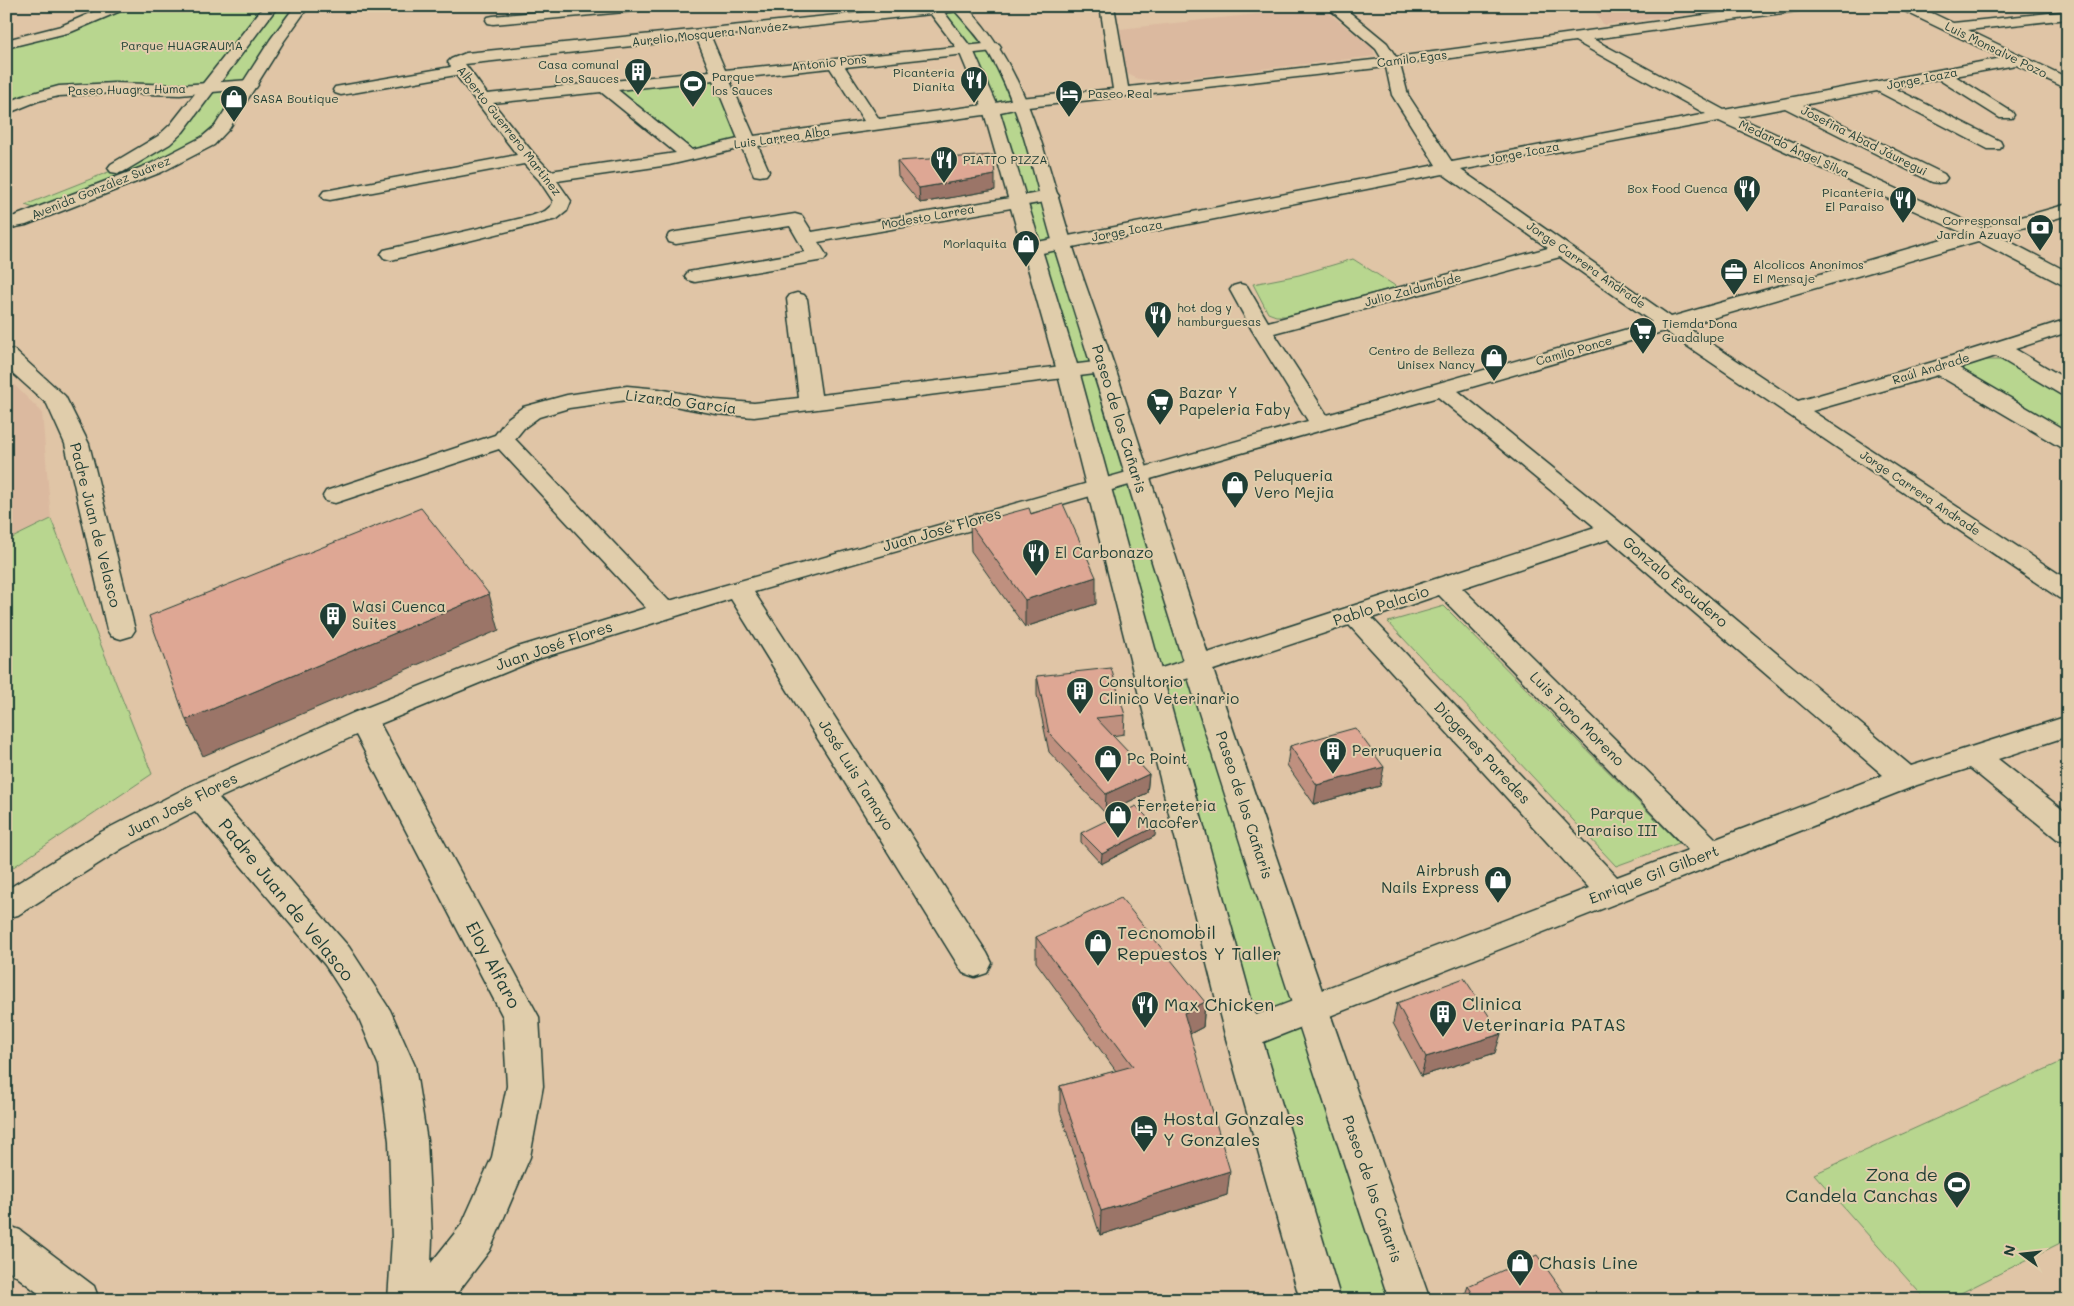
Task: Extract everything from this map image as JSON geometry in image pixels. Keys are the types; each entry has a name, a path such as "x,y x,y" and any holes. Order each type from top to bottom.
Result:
{"street":[{"path":"6,44 66,28 120,6"},
{"name":"Avenida González Suárez","path":"6,214 112,171 164,140 178,128 270,6"},
{"name":"Avenida González Suárez","path":"6,223 18,221 115,184 184,155 208,141 222,129 277,40 302,6"},
{"path":"493,20 596,8 646,6"},
{"path":"1107,6 1121,94"},
{"name":"Jorge Carrera Andrade","path":"1333,6 1382,46 1392,62 1400,95 1448,169 1668,324 2067,590"},
{"name":"Camilo Egas","path":"1019,103 1121,94 1392,62 1804,6"},
{"name":"Luis Monsalve Pozo","path":"1905,6 2064,83"},
{"name":"Aurelio Mosquera Narváez","path":"341,90 460,65 466,58 932,8 959,7"},
{"name":"Paseo de los Cañaris","path":"959,7 994,47 1019,103 1198,666 1311,1010 1410,1300"},
{"path":"932,8 966,50 991,109 1068,371 1243,1035 1320,1300"},
{"path":"1951,28 2068,15"},
{"path":"2040,19 2068,30"},
{"path":"703,34 742,133 748,142 760,171"},
{"name":"Medardo Ángel Silva","path":"1578,37 1722,116 1980,234 2068,280"},
{"path":"966,50 994,47"},
{"name":"Antonio Pons","path":"482,99 966,50"},
{"name":"Jorge Icaza","path":"1032,249 2017,60"},
{"path":"834,62 875,126"},
{"name":"Alberto Guerrero Martinez","path":"391,254 536,220 551,215 561,207 562,201 546,177 528,158 482,99 460,65"},
{"path":"1942,75 2006,115"},
{"name":"Paseo Huagra Huma","path":"6,108 32,98 59,92 114,88 208,88 250,85"},
{"path":"605,87 688,155"},
{"path":"1881,87 1994,145"},
{"name":"Luis Larrea Alba","path":"546,177 670,160 748,142 875,126 991,109 1019,103"},
{"name":"Josefina Abad Jáuregui","path":"1789,104 1938,178"},
{"path":"330,195 528,158"},
{"name":"Modesto Larrea","path":"806,239 1050,196"},
{"name":"Camilo Ponce","path":"1137,474 1321,424 2068,209"},
{"path":"676,238 795,220 816,256 695,276"},
{"name":"Julio Zaldumbide","path":"1262,330 1564,250"},
{"path":"1240,290 1262,330 1321,424"},
{"path":"797,299 811,403"},
{"name":"Raúl Andrade","path":"1793,409 1941,367 2068,325"},
{"path":"1998,348 2068,389"},
{"name":"Padre Juan de Velasco","path":"6,356 57,401 77,444 121,630"},
{"name":"Lizardo García","path":"503,440 516,423 531,412 567,402 627,393 659,396 716,407 754,410 1103,367"},
{"path":"1941,367 2068,442"},
{"name":"Gonzalo Escudero","path":"1442,389 1906,778"},
{"path":"335,496 503,440 663,610"},
{"name":"Juan José Flores","path":"6,906 112,840 199,795 363,720 528,653 663,610 1137,474"},
{"name":"Pablo Palacio","path":"1150,682 1612,530"},
{"name":"Luis Toro Moreno","path":"1444,585 1710,853"},
{"name":"José Luis Tamayo","path":"738,588 975,963"},
{"name":"Diogenes Paredes","path":"1354,615 1611,891"},
{"name":"Eloy Alfaro","path":"363,720 521,1018 526,1086 511,1156 476,1238 427,1300"},
{"name":"Enrique Gil Gilbert","path":"1243,1035 1906,778 2068,726"},
{"path":"1974,756 2068,831"},
{"name":"Padre Juan de Velasco","path":"199,795 337,956 373,1010 394,1058 397,1066 408,1141 412,1238 409,1300"},
{"path":"6,1243 79,1300"}],"shaded area":[{"path":"1591,6 1743,6 1604,25"},
{"path":"1321,7 1373,48 1375,56 1157,81 1138,79 1126,73 1120,29"},
{"path":"6,377 42,412 51,519 6,541"}],"green space":[{"name":"Parque HUAGRAUMA","path":"124,6 268,6 207,80 199,84 118,85 6,105 6,45"},
{"path":"271,6 302,6 208,141 43,211 25,205 121,167 164,140"},
{"path":"959,9 990,46 968,48 939,11"},
{"path":"992,48 1016,102 993,107 969,51"},
{"path":"714,79 737,135 735,140 700,149 688,148 611,88"},
{"path":"1016,105 1045,195 1021,199 994,110"},
{"path":"1047,198 1057,242 1035,246 1022,202"},
{"path":"1060,245 1099,366 1072,370 1037,250"},
{"path":"1353,259 1397,287 1287,316 1276,316 1268,313 1253,284 1299,275"},
{"path":"1986,360 2000,360 2011,363 2068,397 2068,434 1965,373 1964,369 1966,366"},
{"path":"1099,369 1133,473 1102,481 1074,372"},
{"path":"1135,478 1192,663 1155,677 1104,487"},
{"path":"51,519 152,774 6,872 6,541"},
{"name":"Parque Paraiso III","path":"1444,606 1679,843 1616,866 1388,622"},
{"path":"1196,671 1303,1004 1245,1025 1158,684"},
{"path":"1307,1020 1402,1300 1330,1300 1252,1038"},
{"name":"Zona de Candela Canchas","path":"2068,1059 2068,1239 1947,1300 1926,1300 1814,1174"}],"building":[{"path":"993,155 995,175 919,188 897,161"},
{"path":"1063,504 1096,577 1025,600 970,524 1029,508 1031,514"},
{"name":"Wasi Cuenca Suites","path":"421,508 489,594 186,720 149,616"},
{"path":"1111,668 1125,715 1096,718 1149,774 1106,794 1049,733 1037,676"},
{"path":"1355,728 1384,767 1317,785 1290,746"},
{"name":"Ferreteria Macofer","path":"1136,806 1156,826 1102,854 1081,833"},
{"path":"1121,898 1205,1002 1184,1013 1230,1171 1101,1211 1060,1086 1133,1066 1036,937"},
{"path":"1464,978 1501,1034 1426,1057 1397,1003"},
{"path":"1537,1255 1569,1300 1477,1300 1468,1286"}],"place":[{"name":"Casa comunal Los Sauces","path":"638,96"},
{"name":"Picanteria Dianita","path":"974,104"},
{"name":"Parque los Sauces","path":"693,108"},
{"name":"Paseo Real","path":"1069,118"},
{"name":"SASA Boutique","path":"234,123"},
{"name":"PIATTO PIZZA","path":"944,184"},
{"name":"Box Food Cuenca","path":"1747,213"},
{"name":"Picanteria El Paraiso","path":"1903,224"},
{"name":"Corresponsal Jardín Azuayo","path":"2040,252"},
{"name":"Morlaquita","path":"1026,268"},
{"name":"Alcolicos Anonimos El Mensaje","path":"1734,296"},
{"name":"hot dog y hamburguesas","path":"1158,339"},
{"name":"Tiemda Dona Guadalupe","path":"1643,355"},
{"name":"Centro de Belleza Unisex Nancy","path":"1494,382"},
{"name":"Bazar Y Papeleria Faby","path":"1160,426"},
{"name":"Peluqueria Vero Mejia","path":"1235,509"},
{"name":"El Carbonazo","path":"1036,577"},
{"name":"Wasi Cuenca Suites","path":"333,640"},
{"name":"Consultorio Clinico Veterinario","path":"1080,715"},
{"name":"Perruqueria","path":"1333,775"},
{"name":"Pc Point","path":"1108,783"},
{"name":"Ferreteria Macofer","path":"1118,839"},
{"name":"Airbrush Nails Express","path":"1498,904"},
{"name":"Tecnomobil Repuestos Y Taller","path":"1098,967"},
{"name":"Max Chicken","path":"1145,1029"},
{"name":"Clinica Veterinaria PATAS","path":"1443,1038"},
{"name":"Hostal Gonzales Y Gonzales","path":"1144,1153"},
{"name":"Zona de Candela Canchas","path":"1957,1209"},
{"name":"Chasis Line","path":"1520,1287"}]}
